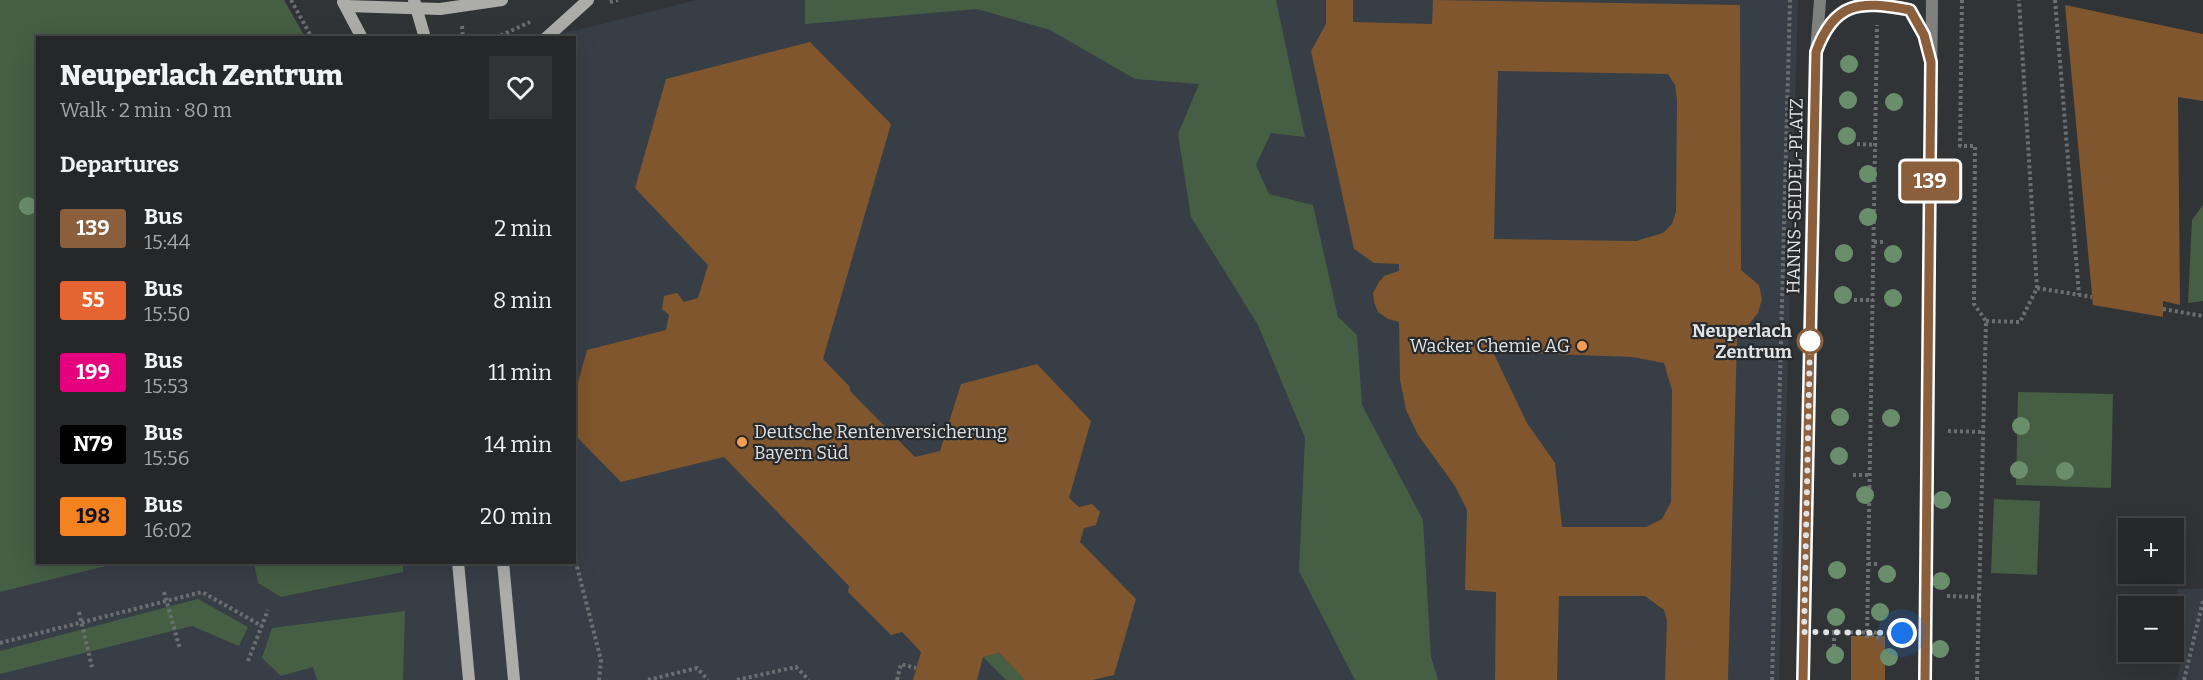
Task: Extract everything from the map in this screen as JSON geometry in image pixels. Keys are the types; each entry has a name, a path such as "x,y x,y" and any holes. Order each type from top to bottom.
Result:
{"street":[{"path":"361,36 347,2 459,8 502,0"},
{"path":"548,36 588,0"},
{"path":"415,5 424,36"},
{"path":"458,564 469,680"},
{"path":"503,564 514,680"}],"lane":[{"name":"HANNS-SEIDEL-PLATZ","path":"1803,680 1816,52 1820,0"},
{"path":"1924,680 1932,0"},
{"path":"1816,52 1824,29 1838,11 1858,2 1890,2 1910,10 1924,35 1931,62"}],"path":[{"path":"291,0 311,36"},
{"path":"1772,680 1790,0"},
{"path":"1962,0 1960,146 1976,146 1974,303 1986,321 1977,680"},
{"path":"1986,321 2020,322 2037,288 2019,0"},
{"path":"2055,0 2079,295"},
{"path":"1867,635 1877,28"},
{"path":"1857,144 1876,145"},
{"path":"1874,242 1884,242"},
{"path":"2037,288 2092,297"},
{"path":"1874,289 1882,289"},
{"path":"1854,300 1873,300"},
{"path":"2163,309 2203,316"},
{"path":"1965,431 1984,432"},
{"path":"1853,475 1870,476"},
{"path":"576,563 601,660 599,680"},
{"path":"1868,564 1878,564"},
{"path":"164,592 180,650"},
{"path":"0,643 202,592 262,626"},
{"path":"1925,596 1979,597"},
{"path":"2184,680 2203,601"},
{"path":"248,662 267,610"},
{"path":"79,612 92,667"},
{"path":"1804,632 1833,632 1879,638"},
{"path":"1833,632 1834,647"},
{"path":"1895,633 1895,643"},
{"path":"1860,637 1895,633 1925,633"},
{"path":"897,680 901,664 916,668"},
{"path":"737,680 796,667 808,680"},
{"path":"648,680 697,668 708,680"}],"shaded area":[{"path":"697,0 1798,0 1779,680 0,680 0,592 110,564 576,564 576,36 533,36 578,30"},
{"path":"2178,589 2203,589 2203,680 2177,680 2180,662 2184,662 2185,637 2184,596 2176,596"}],"green space":[{"path":"0,0 284,0 304,36 36,36 36,564 114,564 0,592"},
{"path":"805,0 1276,0 1305,137 1271,133 1256,165 1269,194 1313,205 1338,317 1357,335 1362,405 1423,520 1431,657 1438,680 1355,680 1299,571 1305,438 1258,325 1191,217 1178,134 1199,84 1135,79 1050,30 977,9 805,24"},
{"path":"2203,205 2203,301 2188,303 2192,220"},
{"path":"2018,392 2113,394 2111,488 2016,485"},
{"path":"1994,499 2040,501 2037,575 1991,573"},
{"path":"254,564 403,564 403,572 281,597 258,583"},
{"path":"198,599 248,627 239,646 192,626 0,674 0,651"},
{"path":"405,611 403,680 317,680 313,667 281,676 262,658 272,628"},
{"path":"999,653 1025,680 1006,680 983,657"}],"building":[{"name":"Wacker Chemie AG","path":"1326,0 1353,0 1353,22 1432,24 1433,0 1740,5 1741,270 1759,285 1762,299 1758,313 1737,339 1728,680 1665,680 1667,621 1664,610 1645,596 1559,596 1557,680 1495,680 1496,592 1465,590 1467,510 1455,486 1418,435 1406,410 1400,379 1399,322 1388,319 1378,312 1374,302 1373,293 1379,282 1384,276 1399,271 1399,264 1374,263 1354,249 1311,51 1326,24","holes":["1498,71 1668,74 1675,85 1677,100 1676,211 1672,224 1663,233 1636,241 1494,239","1493,352 1632,357 1664,363 1672,390 1671,502 1662,519 1646,527 1562,527 1555,463 1527,423"]},
{"path":"2065,5 2203,34 2203,101 2178,97 2180,305 2163,301 2163,317 2093,305"},
{"name":"Deutsche Rentenversicherung Bayern Süd","path":"810,42 891,124 823,359 850,387 850,391 915,457 940,451 961,384 1037,364 1091,421 1069,498 1079,507 1092,504 1100,512 1096,525 1084,528 1080,542 1136,599 1114,675 1092,680 1025,680 999,653 983,657 977,680 913,680 921,652 902,632 891,635 848,592 849,586 724,457 621,482 576,436 576,390 587,350 666,330 669,315 662,309 664,296 677,293 684,302 698,298 708,265 635,188 666,79"},
{"path":"1851,636 1885,636 1885,680 1851,680"}],"bus line":[{"name":"139","path":"1803,680 1816,52 1824,29 1838,11 1858,2 1890,2 1910,10 1924,35 1931,62 1925,680"}],"place":[{"name":"Neuperlach Zentrum","path":"1810,341"},
{"name":"Wacker Chemie AG","path":"1582,346"},
{"name":"Deutsche Rentenversicherung Bayern Süd","path":"742,442"}],"route":[{"path":"1810,341 1804,632 1902,633"}]}
